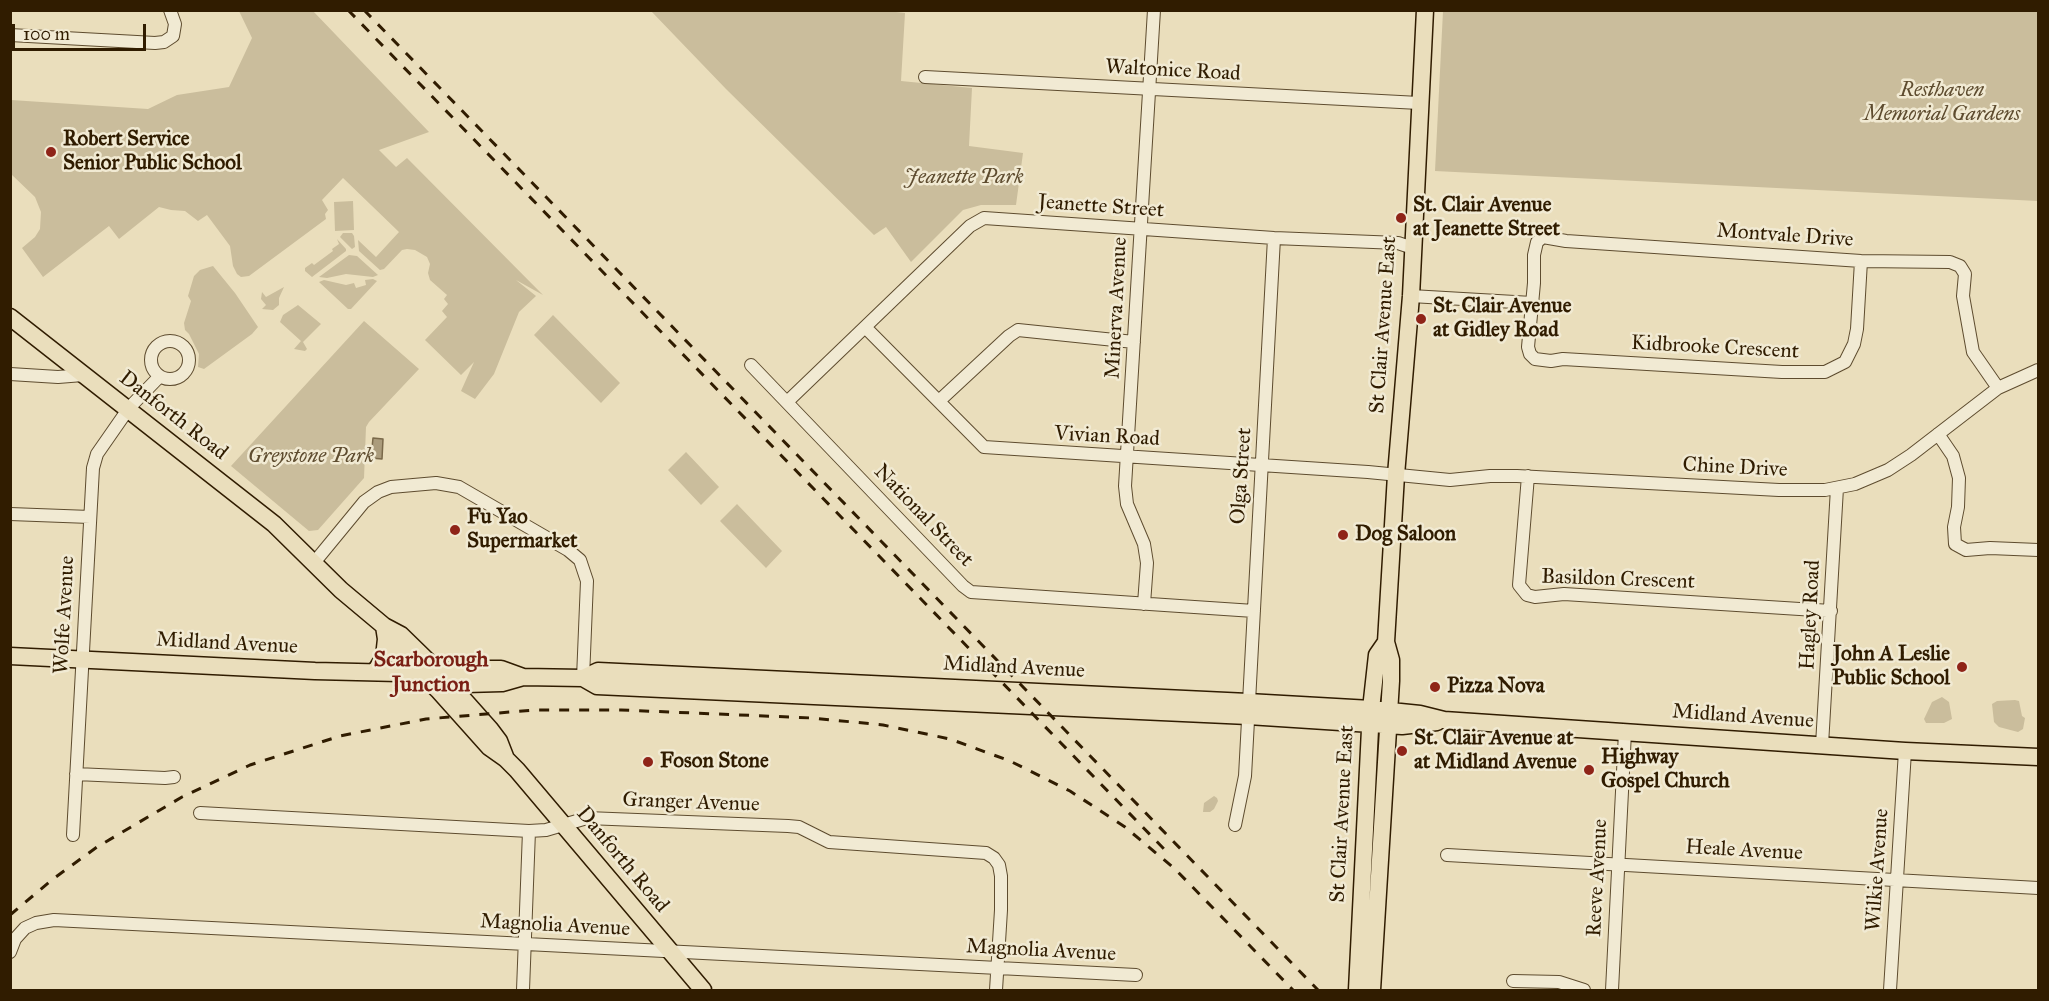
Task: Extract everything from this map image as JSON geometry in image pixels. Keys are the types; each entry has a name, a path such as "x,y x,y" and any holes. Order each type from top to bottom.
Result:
{"main road":[{"name":"St Clair Avenue East","path":"1372,990 1391,660 1386,642 1396,475 1411,296 1425,10"},
{"name":"Danforth Road","path":"10,317 129,408 274,524 385,632 489,747 506,759 703,990"},
{"name":"Danforth Road","path":"385,632 401,635 441,674 490,729 499,741 506,759"},
{"path":"375,672 384,657 385,632"},
{"name":"St Clair Avenue East","path":"1357,990 1371,716 1377,655 1386,642"},
{"name":"Midland Avenue","path":"10,657 315,671 441,674 465,684 502,683 522,677 583,678 597,686 1248,709 1388,717 1420,714 1444,720 1905,751 2038,757"}],"street":[{"path":"10,35 164,42 173,36 175,24 170,10"},
{"name":"Minerva Avenue","path":"1144,604 1147,563 1144,544 1127,504 1125,483 1154,10"},
{"name":"Waltonice Road","path":"925,77 1419,103"},
{"name":"Jeanette Street","path":"788,402 970,226 987,218 1141,230 1398,243 1413,248"},
{"name":"Montvale Drive","path":"1532,303 1534,249 1543,237 1566,242 1861,261 1950,262 1963,269 1966,280 1963,296 1973,352 1998,388"},
{"name":"Olga Street","path":"1235,825 1245,776 1274,238"},
{"name":"Kidbrooke Crescent","path":"1532,303 1528,346 1530,354 1535,359 1814,373 1834,369 1845,362 1851,354 1857,329 1861,261"},
{"path":"1411,296 1532,303"},
{"name":"Vivian Road","path":"865,327 984,447 1396,475"},
{"path":"939,401 1018,330 1134,342"},
{"name":"National Street","path":"751,365 971,592 1254,611"},
{"name":"Chine Drive","path":"1396,475 1450,480 1498,475 1528,476 1779,490 1825,490 1856,484 1888,470 1998,388 2038,370"},
{"path":"10,374 83,375"},
{"name":"Wolfe Avenue","path":"73,835 93,468 97,454 129,408 160,376"},
{"path":"1938,434 1953,456 1959,478 1958,507 1954,527 1955,544 1966,550 1990,548 2038,550"},
{"name":"Basildon Crescent","path":"1528,476 1520,585 1527,596 1564,594 1831,610"},
{"path":"313,564 363,504 379,491 392,487 436,483 459,487 568,549 580,560 587,581 583,678"},
{"name":"Hagley Road","path":"1822,745 1837,488"},
{"path":"10,514 90,517"},
{"name":"Reeve Avenue","path":"1612,990 1625,732"},
{"name":"Wilkie Avenue","path":"1890,990 1905,751"},
{"path":"76,774 174,777"},
{"name":"Granger Avenue","path":"200,813 529,831 546,830 587,818 788,826 799,827 828,842 986,852 999,865 1001,876 997,967"},
{"path":"523,990 529,831"},
{"name":"Heale Avenue","path":"1447,855 2038,888"},
{"name":"Magnolia Avenue","path":"10,952 15,939 31,924 54,920 1136,975"},
{"path":"996,990 997,967"},
{"path":"1513,981 1559,982 1584,990"}],"green space":[{"path":"239,11 313,11 429,132 379,150 396,167 407,158 543,295 516,280 536,296 519,312 494,374 475,399 461,391 474,362 461,375 425,340 447,317 442,311 448,304 444,299 447,295 430,280 428,273 430,264 427,257 415,250 402,250 384,269 380,270 359,251 358,240 376,257 399,232 343,178 322,200 328,210 325,214 326,219 249,276 241,277 237,274 233,266 230,246 207,215 198,221 185,211 159,207 119,239 109,226 43,277 22,248 35,237 40,229 41,212 35,197 11,174 11,100 148,109 177,95 229,87 252,38"},
{"name":"Jeanette Park","path":"651,11 887,11 905,13 901,81 972,88 969,146 1023,153 1016,205 981,205 963,210 911,262 886,227 874,235 726,89"},
{"name":"Resthaven Memorial Gardens","path":"1443,11 2038,11 2038,201 1435,171"},
{"path":"353,201 354,230 335,231 334,202"},
{"path":"343,233 352,233 355,247 352,249 340,237"},
{"path":"337,239 346,251 312,277 305,271 305,268 312,263 314,265 333,251 332,249 339,244"},
{"path":"349,255 357,256 378,275 373,277 346,274 327,278 319,277"},
{"path":"213,266 258,327 252,334 204,369 198,367 199,354 185,330 184,323 191,301 188,296 194,276 200,270"},
{"path":"324,280 346,285 354,283 356,288 366,285 365,280 377,281 351,309 348,309 319,282"},
{"path":"284,287 279,298 279,305 273,310 262,309 266,305 261,299 262,292 266,297"},
{"path":"298,305 321,324 303,342 307,349 305,351 294,349 301,341 280,322 283,315"},
{"path":"553,315 620,383 601,403 534,335"},
{"name":"Greystone Park","path":"364,321 419,369 366,427 364,478 318,530 309,531 231,466"},
{"path":"686,452 719,487 701,505 668,470"},
{"path":"737,504 782,551 766,568 720,521"},
{"path":"1942,697 1949,702 1952,719 1944,723 1926,723 1924,719 1932,702"},
{"path":"1997,701 2019,701 2022,716 2025,718 2023,729 2018,732 1999,727 1994,722 1992,704"},
{"path":"1214,796 1218,801 1214,809 1210,812 1203,812 1204,803"}],"shaded area":[{"path":"373,438 383,439 382,459 371,458"}],"railway":[{"path":"348,10 1166,851"},
{"path":"364,10 1318,990"},
{"path":"10,915 53,879 97,847 182,797 250,765 340,736 426,719 534,710 621,710 812,718 883,725 950,739 1010,761 1070,791 1125,827 1175,869 1293,990"}],"place":[{"name":"Robert Service Senior Public School","path":"51,152"},
{"name":"St. Clair Avenue at Jeanette Street","path":"1401,218"},
{"name":"St. Clair Avenue at Gidley Road","path":"1421,319"},
{"name":"Fu Yao Supermarket","path":"455,530"},
{"name":"Dog Saloon","path":"1343,535"},
{"name":"John A Leslie Public School","path":"1962,667"},
{"name":"Pizza Nova","path":"1435,687"},
{"name":"St. Clair Avenue at at Midland Avenue","path":"1402,751"},
{"name":"Foson Stone","path":"648,762"},
{"name":"Highway Gospel Church","path":"1589,770"}],"district":[{"name":"Scarborough Junction","path":"431,674"}]}
